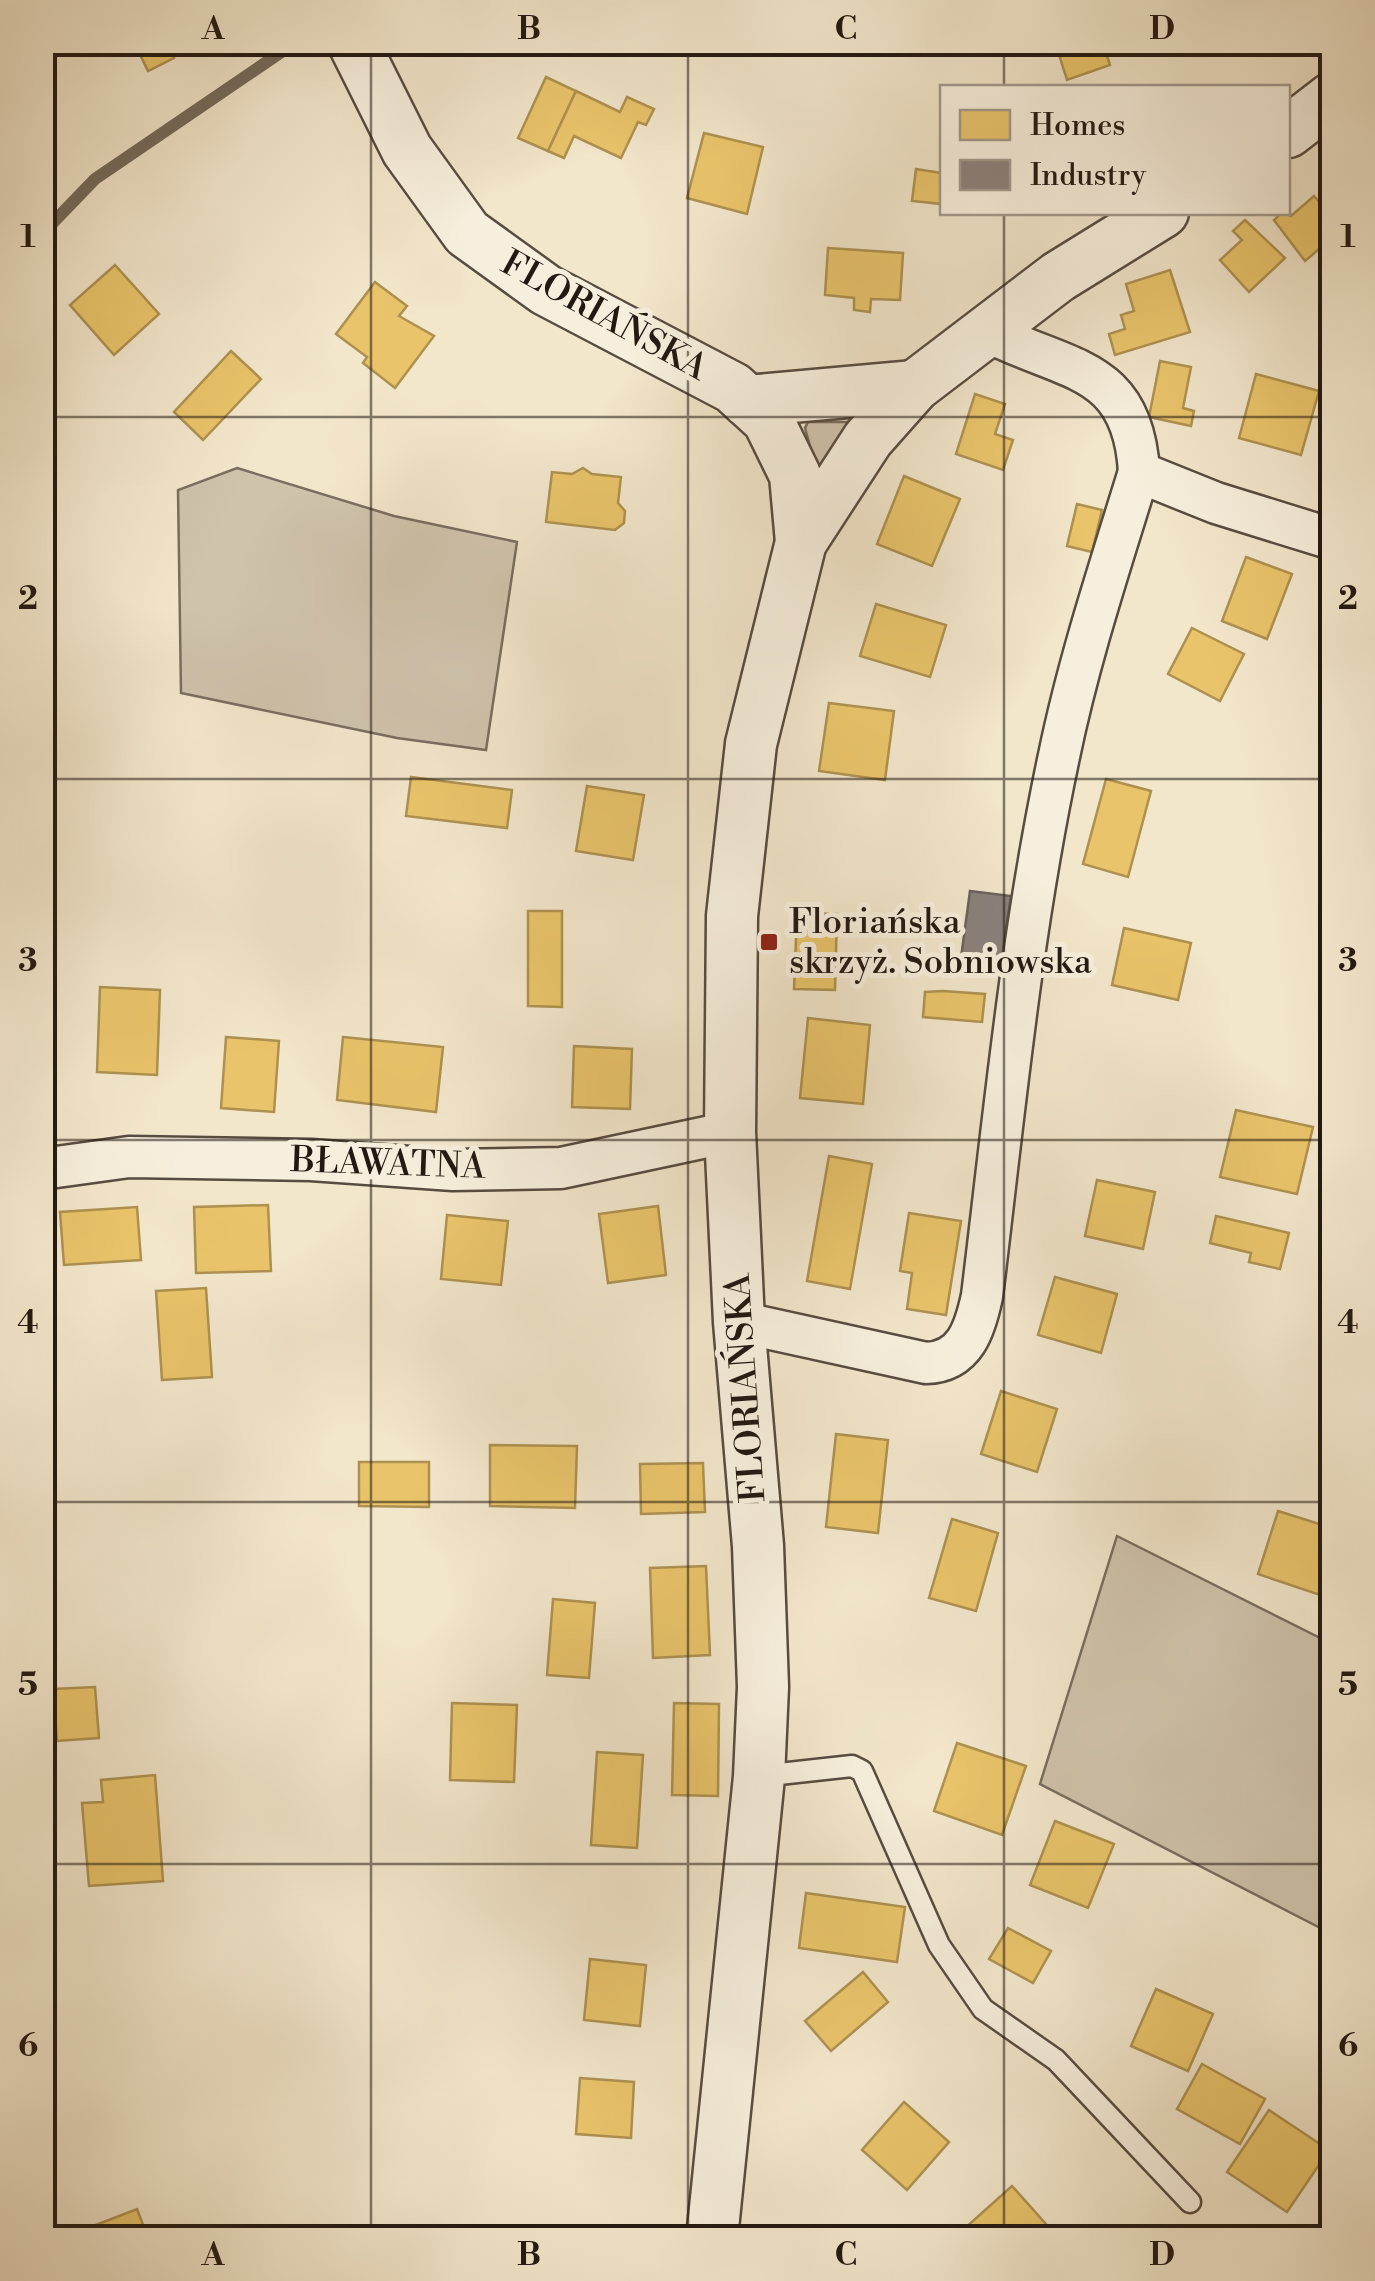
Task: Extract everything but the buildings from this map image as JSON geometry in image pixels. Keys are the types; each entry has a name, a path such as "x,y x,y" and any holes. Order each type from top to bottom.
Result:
{"street":[{"name":"FLORIAŃSKA","path":"353,42 407,150 467,233 546,290 733,388 768,420 789,458 799,503 800,542 752,744 737,852 728,1024 740,1322 762,1616 759,1776 712,2238"},
{"path":"1290,130 1332,98"},
{"name":"FLORIAŃSKA","path":"800,542 868,439 915,386 1058,277 1158,215"},
{"path":"740,1322 926,1363 949,1359 969,1339 982,1296 1026,940 1058,758 1090,624 1139,472 1132,422 1106,384 987,331"},
{"path":"747,401 915,386"},
{"path":"1139,472 1216,503 1332,539"},
{"name":"BŁAWATNA","path":"42,1169 129,1156 311,1160 453,1170 561,1168 730,1132"}],"lane":[{"path":"759,1776 852,1766 862,1771 939,1944 983,2010 1056,2060 1190,2202"}],"shaded area":[{"path":"808,422 847,422 849,430 825,474 817,471 805,428"},
{"path":"237,468 394,516 517,542 486,750 397,738 181,693 178,490"},
{"path":"1117,1536 1332,1644 1332,1934 1040,1784"}],"waterway":[{"path":"42,234 95,179 296,42"}],"place":[{"name":"Floriańska skrzyż. Sobniowska","path":"769,942"}]}
